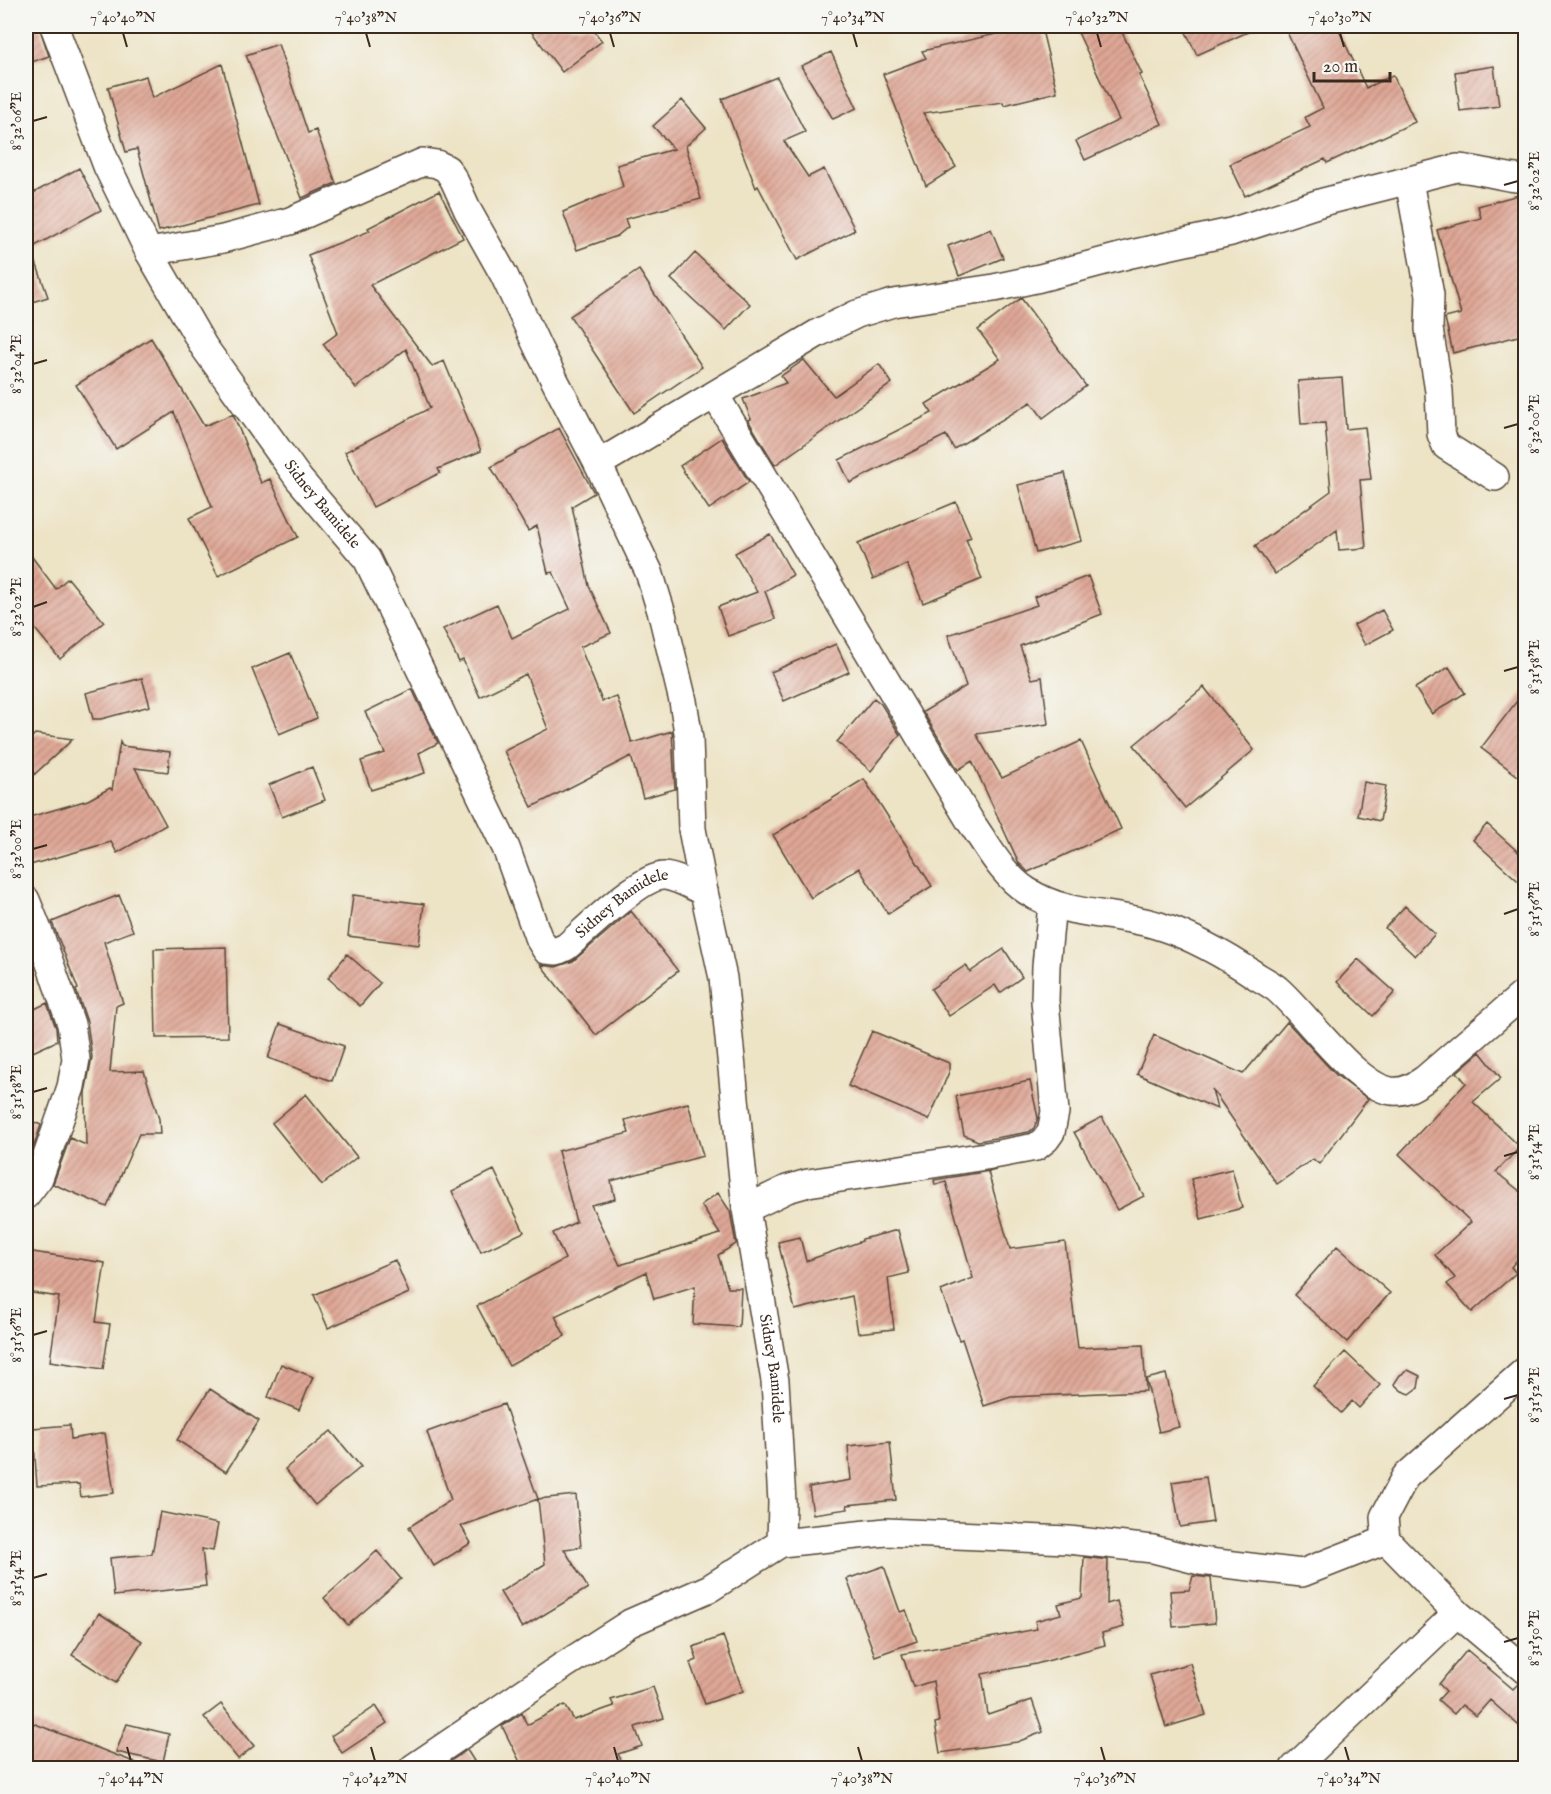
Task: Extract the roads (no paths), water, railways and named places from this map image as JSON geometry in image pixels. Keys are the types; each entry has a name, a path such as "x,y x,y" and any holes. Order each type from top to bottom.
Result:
{"street":[{"name":"Sidney Bamidele","path":"54,26 107,165 149,252 204,347 299,479 367,559 506,848 538,937 546,950 557,951 566,947 617,902 652,879 662,876 676,879 704,892 723,978 746,1209 775,1381 782,1502 781,1543"},
{"path":"149,252 223,239 290,221 423,162 437,164 447,169 468,212 504,275 649,572 668,635 683,701 689,739 692,829 704,892"},
{"path":"598,464 818,333 857,314 893,303 993,288 1040,278 1131,254 1231,232 1323,202 1457,168 1471,168 1526,179"},
{"path":"1409,181 1430,295 1429,329 1439,391 1441,434 1446,446 1495,477"},
{"path":"715,395 970,821 1009,876 1026,891 1052,904 1074,911 1161,926 1221,953 1277,989 1345,1061 1375,1085 1389,1091 1408,1089 1425,1079 1526,992"},
{"path":"26,900 71,1024 76,1059 71,1087 39,1178 26,1195"},
{"path":"746,1209 787,1189 808,1183 999,1154 1036,1147 1046,1139 1051,1132 1054,1112 1045,1001 1052,904"},
{"path":"1526,1370 1405,1477 1384,1517 1386,1540 1457,1613 1526,1671"},
{"path":"413,1768 562,1666 630,1623 710,1588 781,1543 886,1532 1068,1540 1154,1549 1200,1561 1302,1573 1386,1540"},
{"path":"1294,1768 1457,1613"}]}
